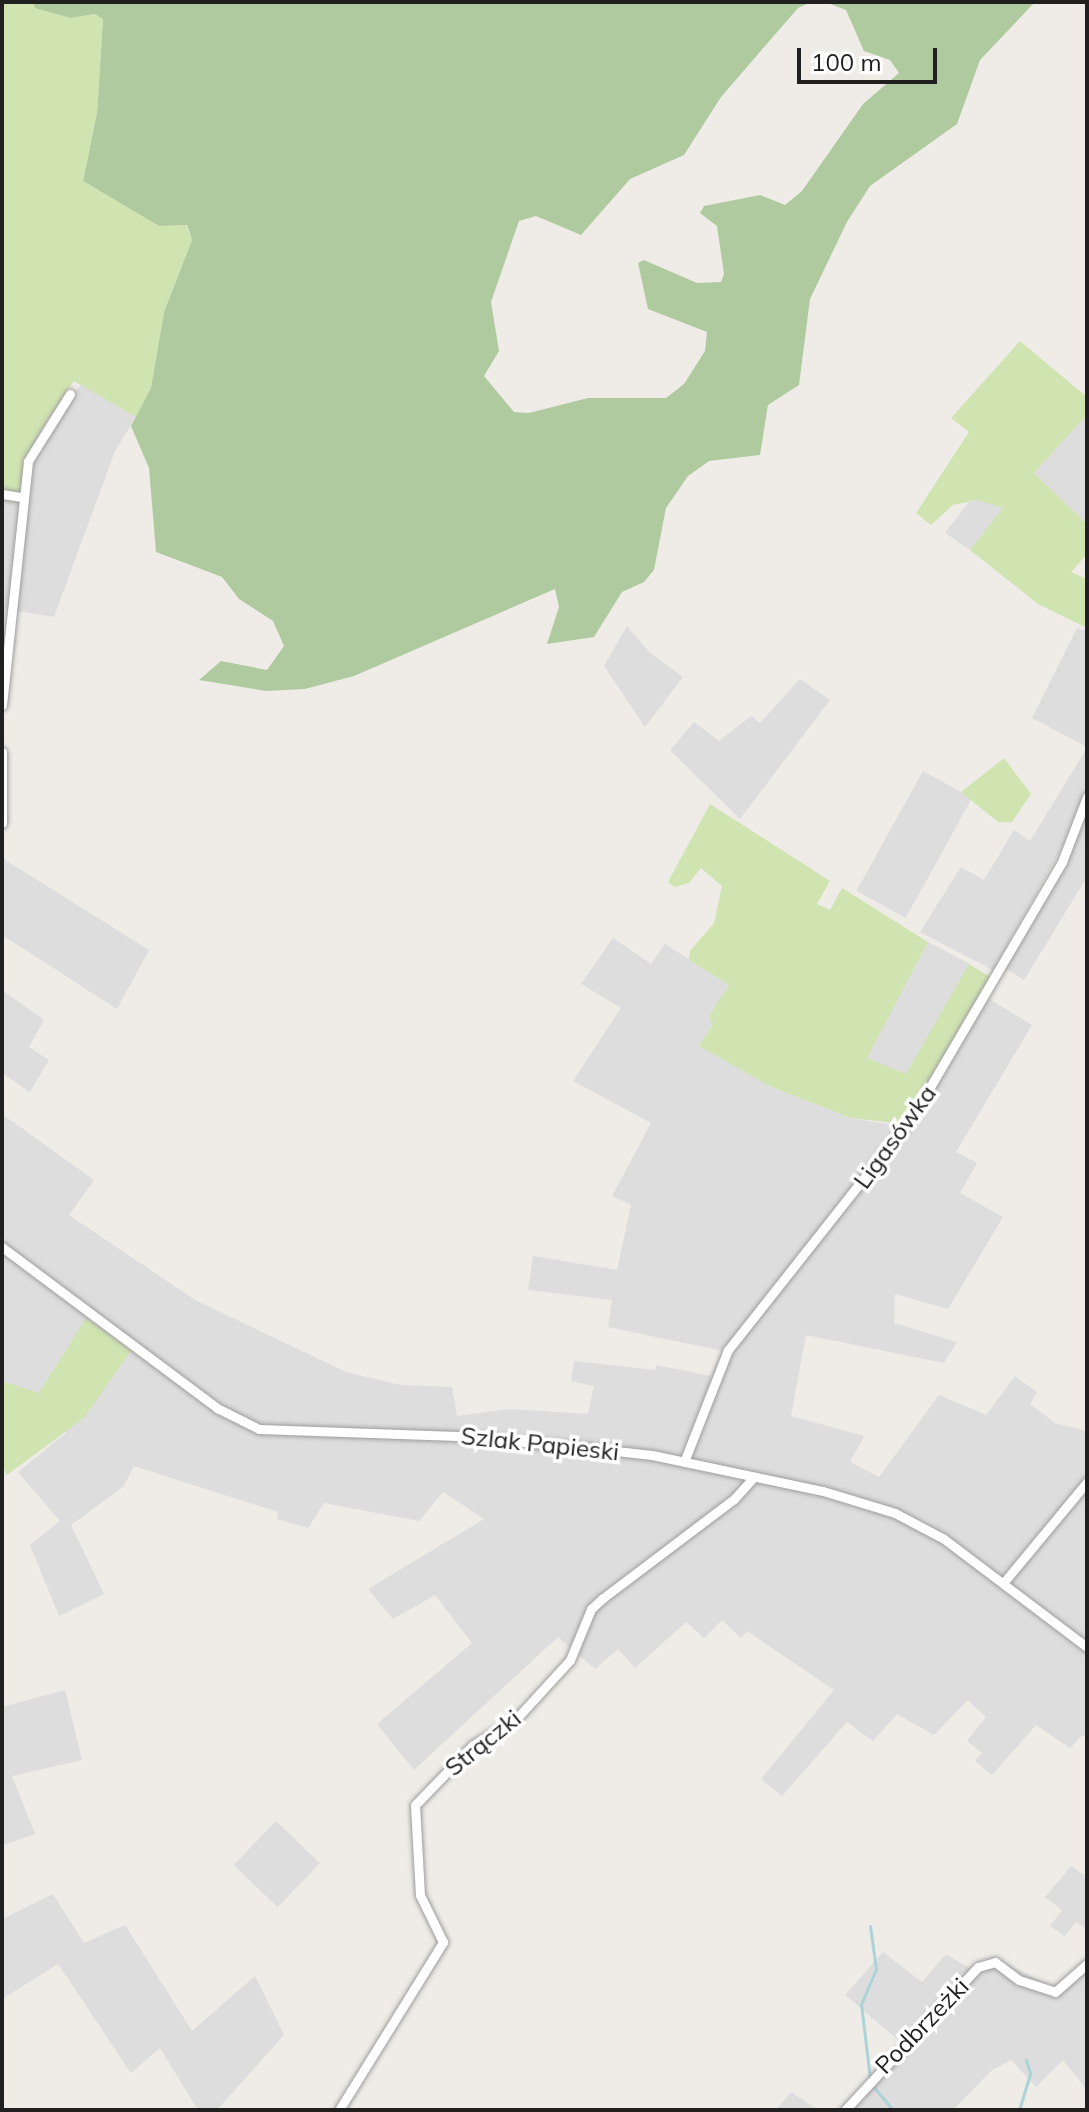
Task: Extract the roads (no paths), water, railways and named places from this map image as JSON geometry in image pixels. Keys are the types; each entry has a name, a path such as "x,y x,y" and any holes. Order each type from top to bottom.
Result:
{"street":[{"path":"2,705 22,497 37,441 70,394"},
{"path":"2,494 22,497"},
{"path":"2,752 2,823"},
{"name":"Ligasówka","path":"684,1462 728,1350 913,1116 1062,862 1087,797"},
{"name":"Szlak Papieski","path":"2,1247 217,1408 259,1429 472,1437 684,1462 895,1513 964,1552 1087,1647"},
{"name":"Strączki","path":"339,2110 443,1942 420,1895 415,1805 473,1745 517,1718 570,1660 591,1609 734,1499 754,1477"},
{"path":"1004,1582 1087,1482"},
{"name":"Podbrzeżki","path":"845,2110 978,1967 995,1962 1019,1980 1055,1992 1087,1964"}],"waterway":[{"path":"870,1926 876,1969 861,2004 870,2078"},
{"path":"1019,2110 1030,2073 1026,2060"},
{"path":"872,2085 893,2110"}]}
